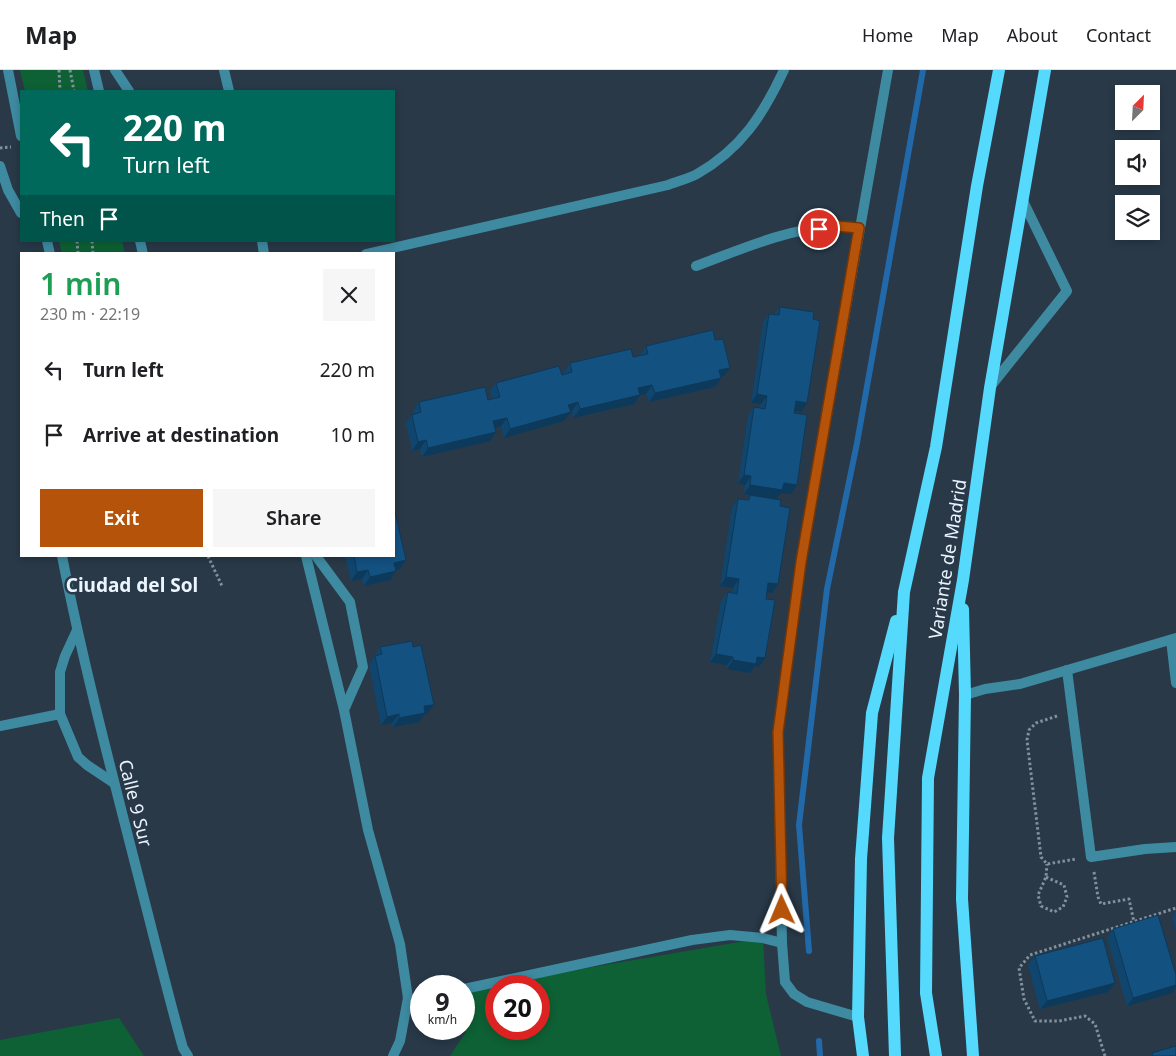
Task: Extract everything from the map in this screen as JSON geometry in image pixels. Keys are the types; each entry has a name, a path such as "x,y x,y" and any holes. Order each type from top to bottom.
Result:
{"main road":[{"name":"Variante de Madrid","path":"895,1056 888,838 904,592 936,447 977,186 999,70"},
{"name":"Variante de Madrid","path":"936,1056 926,993 928,778 963,580 990,388 1044,70"},
{"path":"963,580 965,695 962,899 973,1056"},
{"path":"864,1056 858,1017 862,859 872,713 904,592"}],"street":[{"path":"8,70 20,131"},
{"path":"94,70 99,90"},
{"path":"115,70 128,90"},
{"path":"224,70 229,90"},
{"path":"375,252 668,185 696,174 722,157 747,134 769,103 784,70"},
{"path":"858,1017 807,1002 794,994 785,982 782,943 778,732 801,562 888,70"},
{"path":"994,100 995,70"},
{"path":"0,166 8,190 20,211"},
{"path":"990,388 1067,291 1021,198"},
{"path":"696,266 802,231 836,226 859,228"},
{"name":"Calle 9 Sur","path":"62,557 77,630 114,783 167,993 183,1048 188,1056"},
{"path":"306,557 344,710 368,830 400,944 408,998 400,1041 393,1056"},
{"path":"317,557 350,602 363,667 344,710"},
{"path":"77,630 64,656 60,672 60,714 78,757 87,766 114,783"},
{"path":"965,695 985,689 1020,684 1173,639 1176,683"},
{"path":"1067,670 1091,857 1145,849 1176,847"},
{"path":"0,726 60,714"},
{"path":"475,987 692,940 730,935 763,938 782,943"}],"path":[{"path":"58,70 60,90"},
{"path":"70,70 74,90"},
{"path":"208,557 222,586"},
{"path":"1048,864 1041,857 1026,740 1029,730 1036,723 1072,710"},
{"path":"1048,864 1091,857 1098,898 1101,904 1129,899 1134,922"},
{"path":"1046,877 1064,885 1067,897 1063,906 1054,912 1041,906 1038,895 1046,877 1048,864"},
{"path":"1105,1056 1095,1024 1085,1016 1059,1021 1036,1022 1024,998 1020,968 1030,954 1176,908"}],"green space":[{"path":"20,70 83,70 88,90 25,90"},
{"path":"59,242 122,242 125,252 62,252"},
{"path":"763,938 766,994 781,1056 450,1056 461,1040 475,1040 475,987 485,985 485,1040 550,1040 550,975 546,975"},
{"path":"119,1018 144,1056 0,1056 0,1040"}],"building":[{"path":"780,307 814,312 813,319 820,321 807,403 796,401 794,413 807,415 797,485 784,483 782,490 750,485 751,476 744,475 754,407 765,409 767,396 757,394 769,314 779,315"},
{"path":"713,330 715,340 723,339 730,368 719,370 721,378 655,393 652,385 638,388 640,395 580,409 578,402 568,405 571,412 510,429 507,418 493,421 496,432 428,448 426,440 418,442 412,415 421,412 419,402 485,387 488,400 500,397 496,383 559,366 562,375 572,372 570,363 631,349 633,357 648,354 646,346"},
{"path":"750,495 781,500 780,506 790,508 778,584 768,583 766,599 775,600 765,658 757,657 756,664 733,660 733,657 716,654 728,592 737,594 739,579 726,577 738,499 749,500"},
{"path":"395,512 406,560 394,563 396,571 370,577 368,570 357,572 354,557 395,557"},
{"path":"412,641 413,647 421,645 434,705 424,706 425,713 399,718 399,714 387,717 375,656 382,654 380,647"},
{"path":"1158,915 1176,975 1176,985 1133,998 1113,929"},
{"path":"1103,938 1115,983 1047,1001 1035,956"},
{"path":"1176,1046 1176,1056 1153,1056 1152,1053"}],"waterway":[{"path":"809,951 799,825 827,589 857,443 923,70"},
{"path":"819,1041 820,1056"}],"district":[{"name":"Ciudad del Sol","path":"132,585"}],"route":[{"path":"782,910 778,732 801,562 859,228 836,226 819,229"}]}
